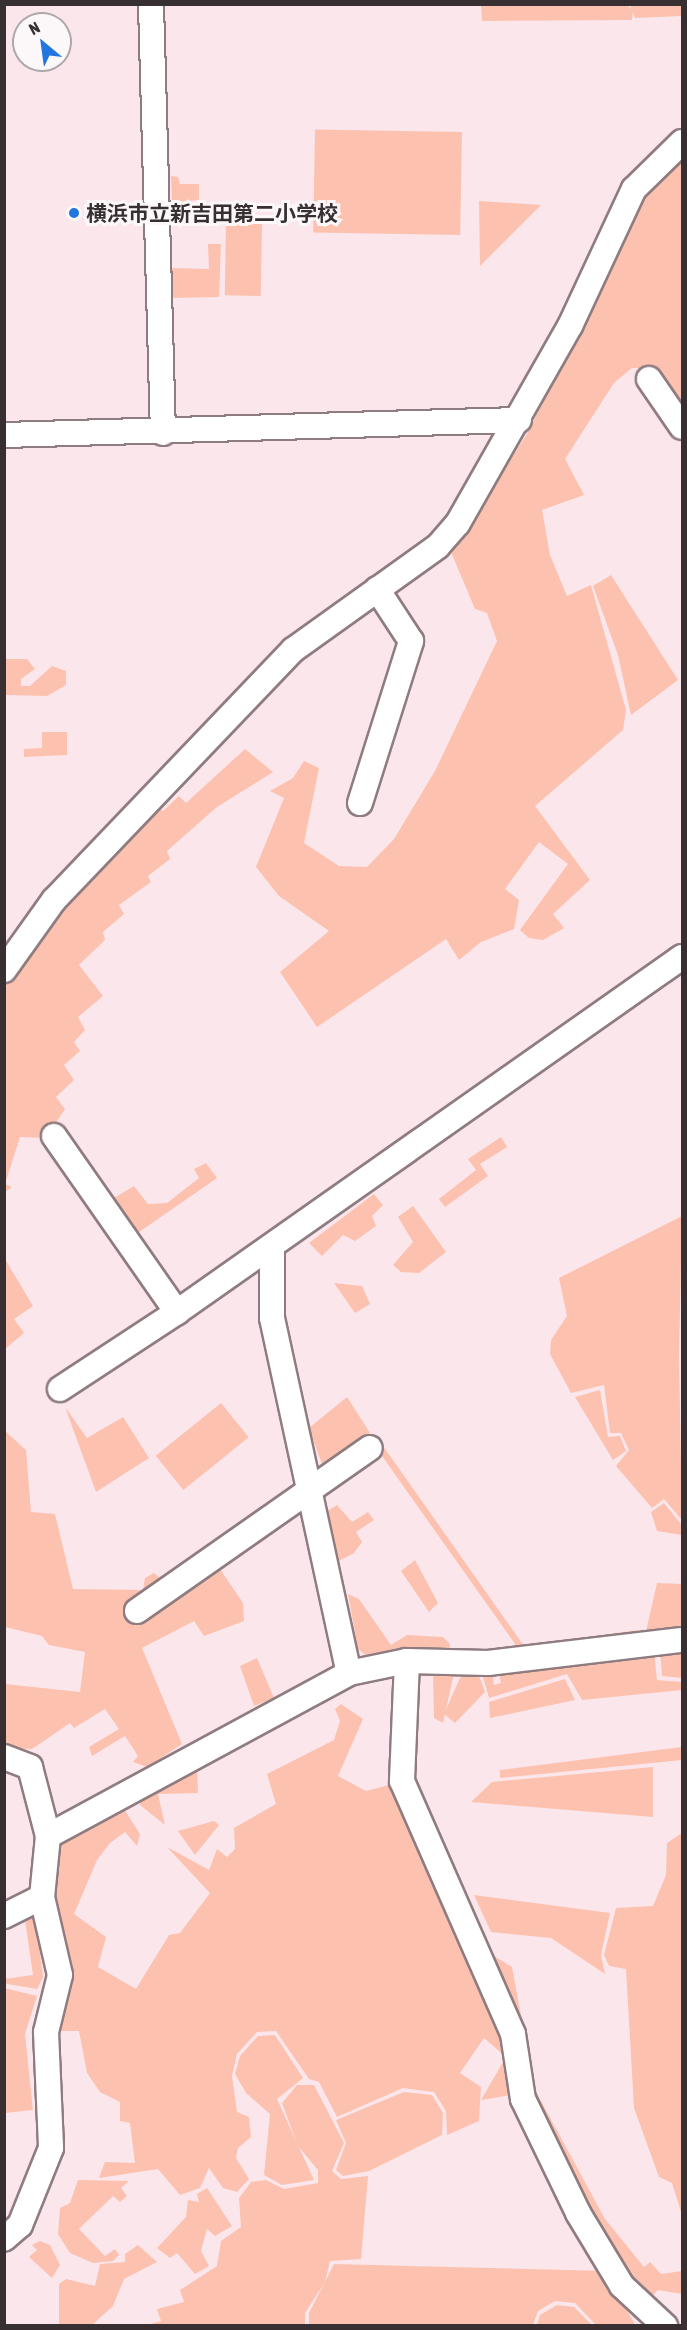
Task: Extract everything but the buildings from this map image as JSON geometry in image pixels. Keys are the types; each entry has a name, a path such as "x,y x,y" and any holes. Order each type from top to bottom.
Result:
{"street":[{"path":"151,4 163,434"},
{"path":"4,970 54,900 277,667 377,589 438,546 458,523 519,420 634,189 682,142"},
{"path":"649,379 682,427"},
{"path":"4,435 163,434 519,420"},
{"path":"360,803 411,642 377,589"},
{"path":"60,1389 177,1312 682,957"},
{"path":"54,1136 177,1312"},
{"path":"272,1246 272,1318 349,1674"},
{"path":"137,1611 370,1448"},
{"path":"48,1836 349,1674 407,1661 488,1664 682,1640"},
{"path":"407,1661 402,1781 513,2034 524,2099 578,2213 622,2286 665,2325"},
{"path":"4,1757 30,1767 48,1836 42,1897 60,1975 46,2032 51,2148 20,2225 4,2239"},
{"path":"4,1916 42,1897"}],"shaded area":[{"path":"625,4 633,10 632,20 482,21 481,5"},
{"path":"630,5 681,5 681,16 635,18"},
{"path":"315,129 462,132 460,235 313,232"},
{"path":"682,158 682,410 650,368 632,368 614,383 565,459 584,495 542,510 550,555 567,596 591,585 626,710 623,730 535,806 590,880 553,914 564,928 543,940 529,938 520,930 568,864 539,842 505,889 519,900 514,929 481,942 459,960 446,939 317,1027 280,972 329,931 279,896 256,867 284,798 270,791 293,778 304,761 319,768 304,843 339,866 367,867 394,839 435,771 497,641 487,613 475,609 451,552 527,434 647,193"},
{"path":"171,176 178,177 180,184 199,184 199,200 172,202"},
{"path":"479,201 541,205 480,266"},
{"path":"226,223 262,224 261,296 225,295"},
{"path":"208,244 221,244 219,297 170,298 169,268 209,269"},
{"path":"611,575 678,680 631,715 618,655 593,586"},
{"path":"5,659 27,659 35,669 21,679 21,686 30,686 52,666 66,671 66,685 47,696 6,695"},
{"path":"42,732 67,732 67,755 24,757 24,749 42,748"},
{"path":"245,749 273,772 217,807 167,851 170,859 148,876 151,882 119,905 124,914 103,932 105,940 79,965 103,996 78,1017 85,1030 74,1042 80,1051 64,1065 74,1080 56,1097 65,1109 46,1138 20,1137 5,1184 5,981 65,895 151,803 163,811 179,796 186,803"},
{"path":"501,1137 507,1147 480,1164 488,1176 445,1207 439,1199 476,1170 468,1159"},
{"path":"206,1163 217,1178 132,1237 109,1201 134,1186 148,1204 167,1203 199,1178 194,1169"},
{"path":"5,1184 12,1187 5,1192"},
{"path":"374,1194 383,1205 372,1216 376,1226 355,1241 343,1235 322,1256 309,1243"},
{"path":"413,1206 446,1252 419,1273 401,1272 393,1265 413,1242 398,1217"},
{"path":"682,1216 679,1356 682,1520 664,1499 652,1508 616,1466 629,1450 621,1433 610,1433 604,1385 571,1393 550,1354 551,1340 567,1316 559,1278"},
{"path":"5,1259 33,1306 14,1319 24,1333 5,1349"},
{"path":"334,1283 362,1286 370,1304 355,1313"},
{"path":"600,1390 608,1437 620,1436 626,1451 613,1460 575,1397"},
{"path":"347,1397 370,1433 323,1467 309,1428"},
{"path":"221,1403 249,1437 183,1490 156,1456"},
{"path":"65,1407 87,1438 123,1417 149,1458 96,1492"},
{"path":"4,1430 26,1450 31,1512 55,1514 73,1589 143,1590 145,1578 154,1573 178,1593 218,1566 243,1603 244,1621 204,1636 194,1621 142,1648 182,1744 147,1767 133,1762 138,1756 125,1736 92,1756 89,1747 119,1729 105,1709 74,1728 70,1723 32,1749 5,1748 5,1684 80,1692 85,1652 49,1645 42,1636 5,1627"},
{"path":"376,1436 524,1646 638,1630 637,1637 520,1651 370,1439"},
{"path":"664,1503 681,1524 682,1535 657,1531 651,1512"},
{"path":"337,1505 352,1522 368,1512 374,1520 356,1532 362,1542 354,1553 339,1561 327,1511"},
{"path":"415,1560 438,1603 429,1612 401,1571"},
{"path":"657,1583 682,1584 682,1631 645,1636"},
{"path":"348,1594 359,1599 391,1645 407,1635 443,1637 450,1644 449,1655 367,1656 358,1649"},
{"path":"682,1645 682,1678 662,1676 660,1650"},
{"path":"654,1650 657,1680 682,1682 682,1690 582,1700 567,1674 489,1698 483,1677 472,1669 492,1671 494,1685 501,1683 498,1670"},
{"path":"257,1658 274,1698 254,1706 240,1666"},
{"path":"461,1670 453,1678 443,1723 434,1718 433,1672"},
{"path":"470,1672 480,1678 485,1692 455,1723 444,1714 460,1678"},
{"path":"565,1679 575,1700 490,1718 489,1702"},
{"path":"341,1704 363,1719 338,1776 366,1791 397,1783 509,2036 517,2094 481,2100 506,2057 484,2038 460,2073 481,2087 479,2121 447,2135 446,2111 434,2092 403,2088 337,2117 319,2082 309,2079 276,2031 257,2032 237,2054 232,2076 237,2112 249,2117 251,2137 238,2148 236,2158 249,2179 237,2192 223,2188 209,2168 200,2188 180,2195 158,2169 99,2178 105,2162 135,2163 130,2123 120,2121 120,2102 100,2092 87,2073 79,2031 49,2031 46,1898 52,1844 122,1806 140,1834 137,1846 125,1832 110,1843 97,1860 74,1914 106,1937 98,1967 136,1989 169,1935 180,1933 210,1893 167,1847 209,1870 217,1849 227,1857 235,1849 234,1828 276,1804 267,1774 334,1740 340,1721 335,1709"},
{"path":"682,1747 682,1760 500,1778 500,1770"},
{"path":"653,1767 653,1817 471,1802 492,1782"},
{"path":"197,1769 198,1793 158,1794 165,1825 140,1805 142,1798"},
{"path":"214,1821 219,1825 195,1855 178,1831"},
{"path":"682,1833 682,2215 672,2183 659,2177 634,2108 626,1969 609,1966 604,1955 616,1908 653,1906 666,1875 667,1843"},
{"path":"474,1895 610,1913 601,1955 605,1974 551,1938 491,1932"},
{"path":"35,1915 43,1977 37,1989 7,1984 4,1979 33,1975 25,1920"},
{"path":"482,1949 512,1967 535,2090 605,2219 644,2267 650,2262 661,2274 682,2271 682,2294 658,2290 651,2297 627,2282 528,2097"},
{"path":"4,1988 37,1996 25,2034 33,2110 5,2113"},
{"path":"275,2035 303,2078 277,2099 314,2180 282,2185 264,2175 270,2114 246,2093 235,2074 240,2056 258,2036"},
{"path":"297,2085 314,2085 344,2143 332,2171 341,2179 368,2176 361,2259 330,2261 325,2282 305,2313 305,2325 148,2325 161,2321 157,2309 184,2302 180,2290 217,2266 221,2241 241,2227 239,2198 251,2182 266,2180 284,2189 318,2183 318,2170 298,2146 282,2103"},
{"path":"404,2092 432,2095 443,2113 442,2135 369,2171 343,2176 336,2170 346,2143 336,2120"},
{"path":"78,2180 129,2181 121,2188 127,2196 120,2202 113,2196 79,2229 105,2256 115,2249 119,2255 113,2261 93,2263 70,2253 58,2234 60,2208 70,2203"},
{"path":"207,2188 232,2226 215,2236 207,2229 201,2251 209,2266 195,2274 177,2253 170,2258 157,2248 186,2217 188,2200 199,2202 197,2194"},
{"path":"40,2241 50,2245 60,2265 52,2278 29,2257 37,2250 32,2245"},
{"path":"138,2245 157,2262 124,2279 113,2306 92,2325 59,2325 59,2284 66,2279 95,2286 100,2264 125,2262 125,2254"},
{"path":"334,2264 607,2271 634,2305 628,2312 635,2325 596,2325 575,2303 555,2301 538,2311 533,2325 309,2325 309,2313"},
{"path":"557,2305 574,2307 592,2325 537,2325 540,2315"}],"place":[{"name":"横浜市立新吉田第二小学校","path":"74,213"}]}
